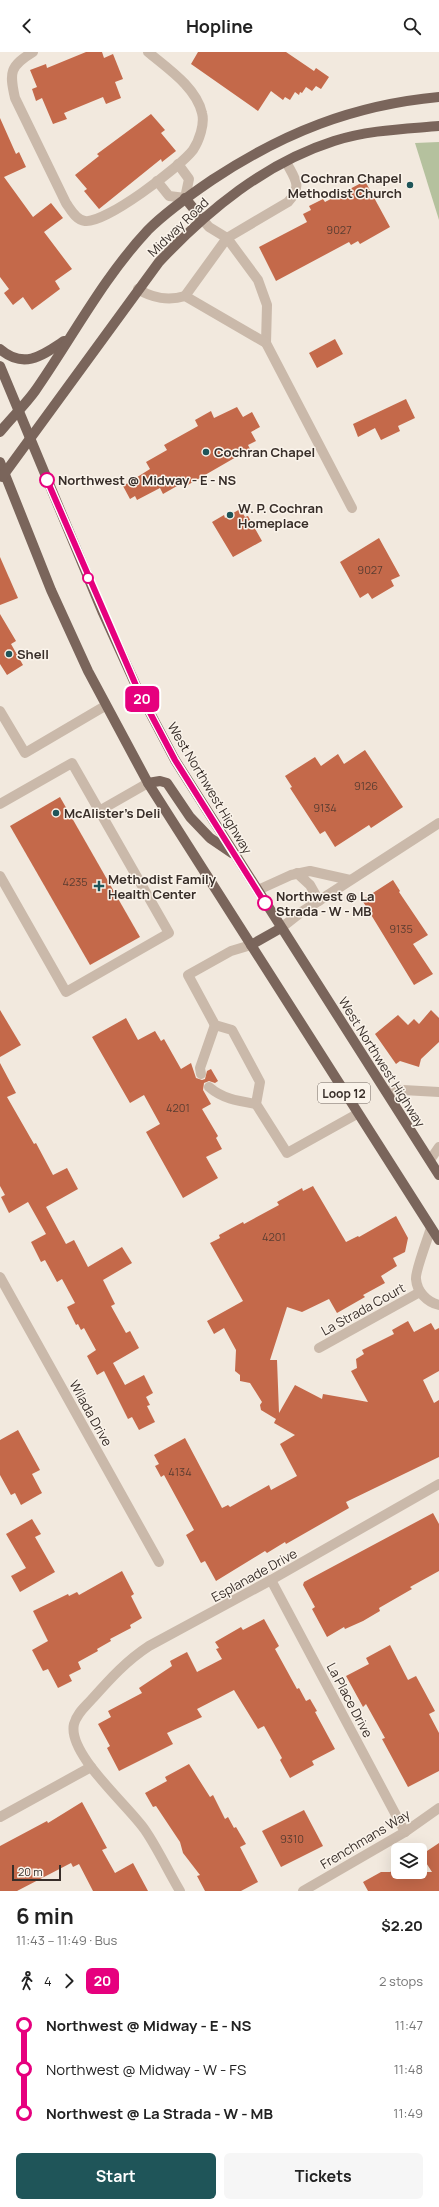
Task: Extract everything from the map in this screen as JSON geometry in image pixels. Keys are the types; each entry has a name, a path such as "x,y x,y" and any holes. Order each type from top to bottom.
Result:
{"main road":[{"name":"Midway Road","path":"0,432 35,391 68,338 144,236 185,198 230,169 295,133 337,116 385,105 439,97"},
{"name":"Midway Road","path":"2,477 138,289 159,262 202,219 254,179 318,147 360,134 439,126"},
{"path":"185,198 202,219"},
{"path":"0,349 9,357 26,360 40,357 68,338"},
{"name":"West Northwest Highway","path":"0,366 103,613 138,690 175,760 439,1175"},
{"name":"Loop 12","path":"0,462 2,477 51,590 105,706 148,783 357,1114 439,1240"},
{"path":"148,783 160,781 167,783 190,817 210,838 235,856"},
{"path":"251,945 281,928"}],"street":[{"path":"33,52 19,60 13,69 11,79 15,98 66,203 74,214 84,221 96,221 114,212 178,164 192,150 199,139 203,113 194,94 148,52"},
{"path":"138,289 146,294 173,300 185,296 227,238 288,202 294,196 297,190 297,183 286,162"},
{"path":"157,180 168,196 185,198 189,179 178,164"},
{"path":"202,219 210,227 227,238 258,280 267,305 266,343 352,508"},
{"path":"185,296 266,343"},
{"path":"0,711 25,753 105,706"},
{"path":"0,804 72,763 169,933 66,992 0,876"},
{"path":"99,811 148,783"},
{"path":"281,928 319,900 439,823"},
{"path":"258,890 297,873 310,871 350,880"},
{"path":"297,873 310,885 319,900"},
{"path":"202,1074 200,1068 215,1026 188,975 231,951 251,945"},
{"path":"215,1026 232,1030 260,1082 256,1104 287,1153 357,1114"},
{"path":"209,1086 218,1094 232,1100 256,1104"},
{"path":"386,1092 403,1090 439,1092"},
{"path":"430,1160 439,1147"},
{"name":"La Strada Court","path":"432,1228 415,1278 420,1292 431,1303 439,1305"},
{"name":"Wilada Drive","path":"0,1277 160,1562"},
{"name":"La Strada Court","path":"319,1348 420,1292"},
{"name":"Esplanade Drive","path":"180,1891 145,1830 90,1767 78,1745 74,1724 80,1710 91,1700 112,1675 143,1650 271,1580 439,1484"},
{"name":"La Place Drive","path":"271,1580 405,1832"},
{"path":"0,1817 90,1767"},
{"name":"Frenchmans Way","path":"303,1891 405,1832 439,1808"}],"green space":[{"path":"439,142 439,220 415,143"}],"building":[{"path":"86,52 102,52 104,58 113,54 123,79 115,82 121,98 106,104 103,97 64,113 67,119 53,124 42,98 36,101 32,89 37,87 30,70 46,64 47,68"},
{"path":"198,52 286,52 314,71 316,68 329,77 321,89 316,86 312,91 306,87 302,93 300,92 299,95 295,92 290,100 285,97 283,100 271,91 258,111 191,64"},
{"path":"151,114 165,130 161,133 176,151 162,162 161,159 99,209 84,191 87,189 75,175 99,156 97,154"},
{"path":"0,118 16,154 19,152 26,167 4,177 33,217 51,203 63,218 44,232 72,269 55,281 60,289 32,310 23,297 13,305 4,293 9,289 0,277"},
{"path":"365,181 390,227 360,244 358,241 351,245 349,242 276,281 259,247 307,222 303,214 311,210 309,206 323,199 325,202"},
{"path":"335,339 343,354 317,368 309,353"},
{"path":"406,399 415,418 398,426 400,431 381,440 375,428 358,437 353,424"},
{"name":"Cochran Chapel","path":"237,407 243,417 252,412 260,427 251,432 256,441 248,445 250,449 186,486 184,482 163,494 160,488 137,500 135,496 130,499 123,486 150,469 146,462 167,450 164,445 198,426 195,420 211,411 214,418"},
{"path":"240,509 245,517 248,516 262,541 233,557 212,522 224,515 225,518"},
{"path":"379,538 400,576 391,580 394,586 372,599 368,593 360,598 340,562"},
{"path":"0,557 18,598 0,605"},
{"name":"Shell","path":"0,614 16,641 11,644 23,665 7,675 0,664"},
{"path":"365,750 403,807 371,828 369,825 335,847 325,831 320,834 290,788 292,787 285,776 315,757 321,766 338,754 344,764"},
{"path":"60,797 140,937 90,965 10,826"},
{"path":"393,880 400,891 399,892 428,935 413,944 433,974 414,985 362,900"},
{"path":"0,1010 21,1045 0,1057"},
{"path":"431,1010 439,1018 439,1042 421,1059 419,1067 400,1061 396,1064 375,1034 398,1015 408,1025 414,1019 419,1024"},
{"path":"126,1018 138,1040 155,1031 161,1041 164,1039 181,1069 191,1063 196,1078 202,1080 205,1079 207,1071 211,1069 218,1081 215,1083 209,1081 204,1083 203,1090 211,1104 202,1109 218,1136 216,1138 222,1149 206,1157 218,1178 183,1198 146,1132 160,1124 144,1095 130,1103 92,1037"},
{"path":"0,1063 16,1093 7,1097 34,1144 36,1143 53,1175 67,1168 78,1189 46,1207 66,1244 74,1240 88,1267 122,1247 132,1263 103,1280 115,1304 111,1306 126,1333 130,1331 139,1348 113,1363 125,1385 144,1375 153,1393 146,1397 150,1405 147,1406 155,1422 139,1430 132,1417 128,1419 104,1371 97,1375 87,1356 96,1350 84,1328 81,1330 78,1324 76,1325 67,1307 75,1303 62,1279 57,1282 45,1260 41,1262 31,1242 46,1234 28,1202 9,1213 1,1197 5,1195 0,1186"},
{"path":"313,1186 346,1242 358,1236 359,1237 396,1216 408,1238 405,1252 393,1258 397,1266 381,1276 385,1283 363,1295 365,1297 337,1313 329,1299 302,1312 287,1307 270,1360 277,1360 279,1413 295,1385 322,1399 323,1394 368,1402 351,1371 357,1368 356,1359 364,1354 362,1350 394,1334 392,1330 408,1321 414,1332 431,1323 435,1330 439,1328 439,1371 423,1380 434,1403 439,1400 439,1457 346,1502 349,1508 286,1544 285,1542 267,1553 265,1551 216,1581 205,1561 201,1563 186,1535 194,1530 164,1475 161,1477 155,1466 159,1464 154,1455 185,1438 222,1508 228,1505 230,1507 269,1485 271,1490 297,1476 280,1444 295,1435 274,1423 276,1419 261,1410 260,1405 262,1402 250,1383 240,1381 240,1375 235,1371 236,1350 224,1328 214,1334 207,1321 243,1301 210,1243 220,1238 219,1235 243,1222 244,1224 279,1205 277,1202 302,1188 303,1191"},
{"path":"18,1430 40,1470 32,1474 42,1493 21,1505 15,1493 11,1495 0,1475 0,1440"},
{"path":"433,1513 439,1524 439,1571 410,1587 412,1589 379,1608 380,1611 345,1629 344,1627 327,1637 312,1609 315,1607 303,1585 304,1582"},
{"path":"32,1519 41,1534 35,1537 55,1572 20,1592 11,1576 26,1568 6,1534"},
{"path":"122,1571 134,1594 131,1596 142,1618 130,1625 131,1628 110,1639 111,1641 97,1649 98,1651 78,1662 81,1669 69,1675 72,1681 58,1688 48,1669 43,1671 32,1650 48,1641 33,1611 68,1594 69,1596 77,1592 79,1595"},
{"path":"264,1619 279,1646 275,1649 297,1689 299,1688 306,1701 310,1699 317,1711 315,1712 335,1749 312,1761 314,1765 290,1778 280,1760 282,1758 264,1726 258,1729 234,1690 197,1709 202,1717 167,1733 173,1744 119,1771 107,1748 110,1746 98,1724 111,1717 108,1711 142,1693 139,1688 172,1666 170,1661 187,1652 197,1672 222,1659 216,1649 219,1648 215,1642 241,1627 243,1630"},
{"path":"390,1645 408,1680 416,1676 435,1711 429,1714 439,1733 439,1771 408,1787 382,1739 385,1738 366,1704 363,1707 346,1676 369,1664 366,1658"},
{"path":"189,1764 210,1797 213,1795 225,1819 228,1817 246,1844 240,1847 258,1882 241,1891 205,1891 197,1876 200,1875 183,1853 180,1842 156,1806 153,1807 145,1793 167,1781 165,1777"},
{"path":"82,1802 107,1848 102,1850 115,1873 133,1863 148,1891 93,1891 79,1864 73,1867 71,1863 17,1891 0,1891 0,1846 47,1821 48,1823"},
{"path":"304,1810 323,1846 281,1867 262,1831"},
{"path":"439,1843 439,1891 368,1891 363,1882 381,1872 391,1872 391,1879 427,1879 427,1872 432,1872 427,1864 427,1851"}],"bus line":[{"name":"20","path":"47,480 103,613 138,690 175,760 265,903"}],"place":[{"name":"Cochran Chapel Methodist Church","path":"410,185"},
{"name":"Cochran Chapel","path":"206,452"},
{"name":"Northwest @ Midway - E - NS","path":"47,480"},
{"name":"W. P. Cochran Homeplace","path":"230,515"},
{"name":"Shell","path":"9,654"},
{"name":"McAlister's Deli","path":"56,813"},
{"name":"Methodist Family Health Center","path":"99,886"},
{"name":"Northwest @ La Strada - W - MB","path":"265,903"}]}
